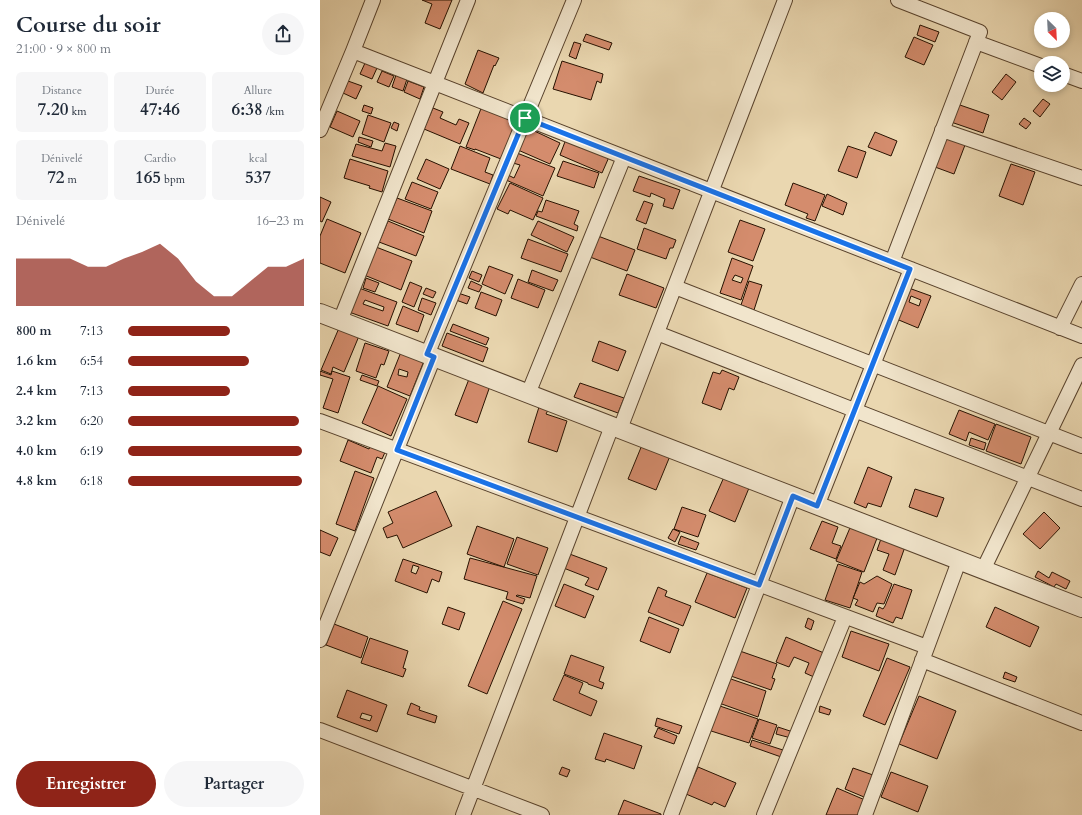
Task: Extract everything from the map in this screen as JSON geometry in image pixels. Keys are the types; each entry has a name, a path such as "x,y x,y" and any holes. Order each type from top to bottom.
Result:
{"street":[{"path":"320,130 373,0"},
{"path":"340,321 468,0"},
{"path":"320,640 397,450 431,356 525,118 574,0"},
{"path":"463,815 577,517 658,333 785,0"},
{"path":"892,262 980,32 898,0"},
{"path":"976,42 1034,63"},
{"path":"353,51 1082,336"},
{"path":"1070,77 1082,81"},
{"path":"942,130 1082,178"},
{"path":"528,394 624,157"},
{"path":"817,506 910,269"},
{"path":"1060,328 1082,284"},
{"path":"675,287 1082,446"},
{"path":"320,313 1082,608"},
{"path":"658,333 1082,499"},
{"path":"983,570 1082,364"},
{"path":"320,421 845,617 924,654 1082,723"},
{"path":"671,815 793,496"},
{"path":"865,815 959,560"},
{"path":"764,815 845,617"},
{"path":"320,730 542,815"}],"building":[{"path":"422,0 452,0 440,29 425,23 432,4"},
{"path":"920,25 939,32 935,42 917,35"},
{"path":"586,34 612,43 609,50 583,41"},
{"path":"914,37 933,45 924,65 905,57"},
{"path":"574,42 581,44 576,59 569,56"},
{"path":"478,50 499,58 495,66 494,65 483,93 465,84"},
{"path":"562,61 603,74 601,83 597,81 591,100 553,89"},
{"path":"365,63 377,68 372,79 360,74"},
{"path":"382,71 394,76 389,87 377,82"},
{"path":"1006,74 1016,82 1002,100 992,92"},
{"path":"396,75 407,79 403,91 392,87"},
{"path":"348,81 362,86 356,99 343,93"},
{"path":"408,81 424,87 420,99 404,92"},
{"path":"1043,99 1050,104 1040,117 1033,111"},
{"path":"957,104 989,115 983,133 951,122"},
{"path":"364,105 373,108 371,114 362,111"},
{"path":"482,106 517,120 501,159 466,147"},
{"path":"433,108 443,112 440,118 456,125 459,119 469,123 460,144 424,129"},
{"path":"337,111 360,121 353,137 330,127"},
{"path":"368,115 391,123 384,142 362,134"},
{"path":"1024,118 1031,123 1026,129 1019,124"},
{"path":"394,122 399,124 397,131 391,128"},
{"path":"528,128 560,143 550,164 518,150"},
{"path":"875,132 897,141 891,156 868,147"},
{"path":"359,137 373,141 371,147 358,142"},
{"path":"945,138 965,145 954,174 935,167"},
{"path":"566,139 609,157 602,173 560,155"},
{"path":"385,143 396,146 390,167 352,156 356,144 382,151"},
{"path":"460,146 490,158 485,172 493,175 490,184 451,169"},
{"path":"848,146 866,152 857,178 838,171"},
{"path":"517,153 555,168 543,196 506,180 508,175 514,178 520,165 513,163"},
{"path":"350,159 388,171 382,192 369,188 370,186 344,178"},
{"path":"426,159 449,169 440,189 417,179"},
{"path":"563,161 599,173 594,188 557,176"},
{"path":"1011,164 1035,172 1023,205 999,196"},
{"path":"639,176 680,190 673,209 663,206 665,199 651,193 650,197 633,191"},
{"path":"412,182 438,192 431,209 405,199"},
{"path":"510,183 543,198 533,220 510,210 508,214 497,209"},
{"path":"793,183 825,195 815,221 806,218 808,214 785,205"},
{"path":"827,194 847,203 843,215 822,206"},
{"path":"320,197 331,202 322,222 320,221"},
{"path":"397,198 432,211 424,233 388,219"},
{"path":"546,200 579,211 574,224 578,226 577,231 536,216 538,211 542,212"},
{"path":"644,201 653,204 646,224 636,220"},
{"path":"327,219 361,233 345,273 320,263 320,236"},
{"path":"740,220 765,229 753,261 728,252"},
{"path":"388,221 424,236 416,256 379,242"},
{"path":"538,221 574,237 567,252 531,235"},
{"path":"644,228 676,240 673,248 670,248 666,259 637,249"},
{"path":"598,236 635,250 627,271 590,257"},
{"path":"528,239 568,254 561,272 521,258"},
{"path":"376,247 412,261 401,290 364,275"},
{"path":"732,258 753,266 741,300 720,293","holes":["735,275 743,278 741,283 732,280"]},
{"path":"489,266 513,275 505,294 482,284"},
{"path":"532,270 558,280 553,291 528,282"},
{"path":"472,271 482,275 479,282 469,278"},
{"path":"627,274 664,288 656,308 619,295"},
{"path":"366,278 379,283 375,292 363,288"},
{"path":"518,279 545,290 538,308 511,298"},
{"path":"471,281 482,286 479,292 468,288"},
{"path":"749,281 762,285 754,310 741,305"},
{"path":"410,282 422,287 414,307 402,302"},
{"path":"906,287 931,296 918,328 894,318","holes":["911,296 921,300 919,306 909,302"]},
{"path":"359,288 397,302 388,326 349,312","holes":["365,300 384,307 383,311 363,304"]},
{"path":"426,288 436,292 433,298 423,294"},
{"path":"481,292 502,300 496,316 475,308"},
{"path":"458,293 470,297 467,304 456,300"},
{"path":"422,298 436,303 431,315 418,310"},
{"path":"403,306 424,315 418,332 396,324"},
{"path":"453,324 489,338 486,345 450,331"},
{"path":"339,328 359,336 344,372 333,367 331,374 321,370"},
{"path":"447,333 488,348 483,362 442,346"},
{"path":"599,341 626,351 618,371 592,361"},
{"path":"365,343 389,351 384,365 381,364 376,378 356,371"},
{"path":"401,352 424,361 410,396 387,387","holes":["399,369 408,372 407,377 398,375"]},
{"path":"722,370 739,377 734,390 729,388 721,410 702,403 713,372 720,374"},
{"path":"320,371 331,375 332,371 350,377 338,413 323,408 333,379 320,375"},
{"path":"362,375 379,381 377,386 360,380"},
{"path":"469,379 490,386 477,423 455,415"},
{"path":"580,383 624,398 618,413 574,397"},
{"path":"378,386 407,399 391,436 362,423"},
{"path":"539,407 548,410 546,414 567,421 557,452 528,442"},
{"path":"959,410 995,424 988,440 969,432 966,441 949,434"},
{"path":"996,424 1031,437 1021,464 986,451"},
{"path":"971,438 986,443 984,450 969,445"},
{"path":"348,440 369,449 371,444 386,450 382,459 377,457 371,473 340,461"},
{"path":"642,445 670,456 656,490 628,479"},
{"path":"868,467 892,477 881,507 868,503 866,508 854,503"},
{"path":"355,471 374,478 355,531 336,524"},
{"path":"724,477 749,488 735,522 709,511"},
{"path":"915,489 944,498 937,517 909,507"},
{"path":"436,491 452,526 403,548 397,535 387,538 383,528 393,523 388,512"},
{"path":"682,507 706,515 698,537 674,529"},
{"path":"1044,512 1060,528 1040,549 1023,534"},
{"path":"822,521 838,527 832,543 841,546 836,559 810,549"},
{"path":"852,523 879,533 864,572 836,561"},
{"path":"477,526 514,539 504,567 467,554"},
{"path":"673,529 680,532 675,542 668,538"},
{"path":"320,530 338,538 330,556 320,552"},
{"path":"681,536 699,543 696,550 678,544"},
{"path":"882,536 906,544 895,575 883,570 889,554 877,550"},
{"path":"517,537 548,548 538,575 507,564"},
{"path":"567,553 607,568 598,590 585,585 589,578 561,567"},
{"path":"470,558 537,576 530,598 517,595 516,596 525,599 523,604 506,599 508,592 464,579"},
{"path":"403,559 442,572 439,582 432,579 427,593 395,581","holes":["413,565 419,567 416,574 411,572"]},
{"path":"838,564 862,572 850,608 825,600"},
{"path":"1038,571 1049,578 1052,572 1070,581 1066,589 1056,584 1054,587 1035,577"},
{"path":"707,573 747,588 735,618 695,602"},
{"path":"877,576 892,584 884,604 877,603 873,612 855,605 858,600 853,598 860,582 864,584"},
{"path":"564,584 594,596 585,618 555,606"},
{"path":"894,584 912,590 902,619 896,617 893,623 876,616 879,607 883,609 885,606"},
{"path":"658,587 667,591 665,596 691,606 683,626 648,612"},
{"path":"503,601 522,609 487,694 468,686"},
{"path":"448,607 465,613 459,630 442,624"},
{"path":"995,607 1039,627 1030,647 986,627"},
{"path":"649,617 679,629 670,653 640,641"},
{"path":"808,618 814,621 811,630 805,627"},
{"path":"334,624 368,637 361,658 326,645"},
{"path":"851,631 889,644 879,671 842,657"},
{"path":"786,637 824,653 814,677 805,673 809,663 794,657 789,667 776,662"},
{"path":"370,638 408,651 403,668 406,669 403,677 361,663"},
{"path":"737,650 777,664 772,678 775,679 771,690 728,675"},
{"path":"571,655 604,667 599,681 604,683 602,689 564,674"},
{"path":"887,658 910,667 885,725 863,716"},
{"path":"1005,672 1017,677 1015,682 1003,678"},
{"path":"564,675 583,683 579,693 597,701 591,716 553,700"},
{"path":"728,678 766,691 758,717 719,703"},
{"path":"347,690 387,705 377,732 337,717","holes":["362,713 372,716 370,721 360,718"]},
{"path":"919,696 956,711 937,759 899,744"},
{"path":"411,703 420,707 419,710 437,716 435,723 407,714"},
{"path":"717,705 758,719 749,743 708,730"},
{"path":"820,706 831,710 829,715 819,712"},
{"path":"657,718 682,726 679,734 655,726"},
{"path":"759,719 777,725 770,744 752,738"},
{"path":"778,727 793,732 791,738 776,734"},
{"path":"658,728 677,736 674,744 654,737"},
{"path":"604,733 642,746 634,769 606,759 605,762 595,759"},
{"path":"752,740 786,751 784,758 750,746"},
{"path":"562,767 570,770 567,777 559,774"},
{"path":"698,767 736,783 725,807 714,802 712,805 686,794"},
{"path":"853,768 873,775 864,797 845,789"},
{"path":"891,772 928,786 918,812 881,797"},
{"path":"837,788 865,800 858,815 826,815"},
{"path":"624,800 661,814 661,815 618,815"}],"route":[{"path":"525,118 910,269 817,506 793,496 759,585 397,450 434,357 427,354 525,118"}]}
